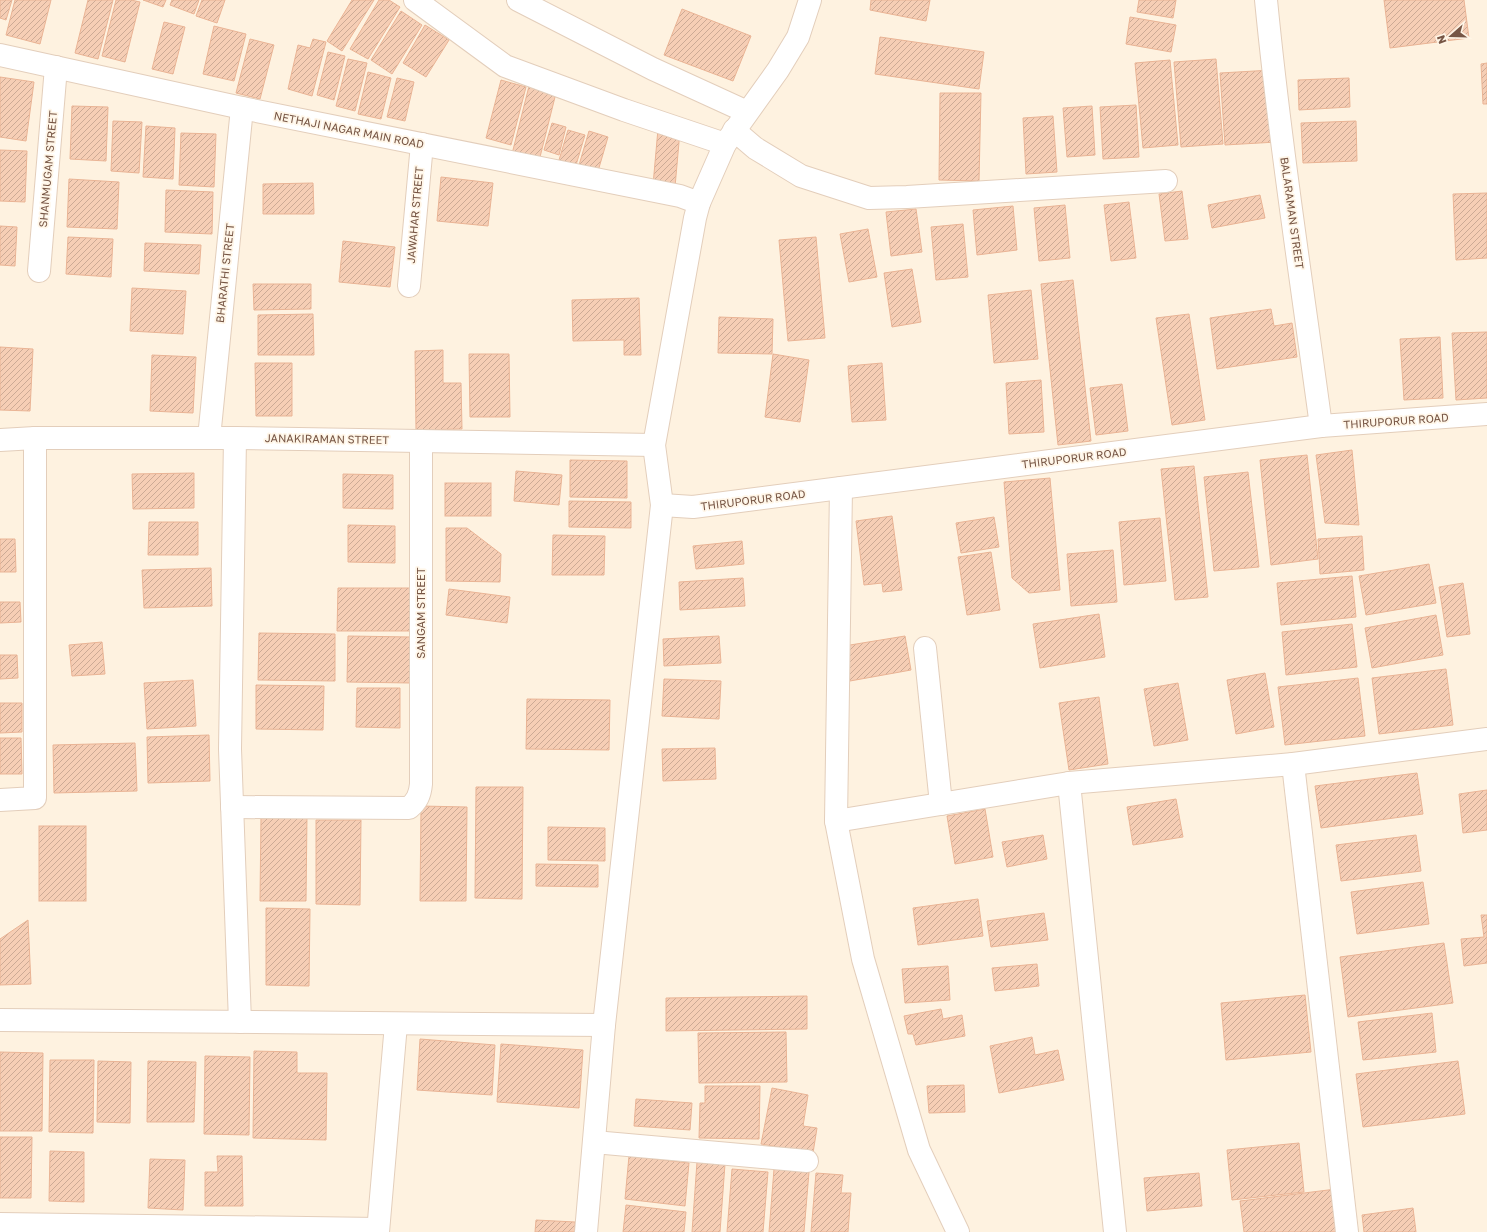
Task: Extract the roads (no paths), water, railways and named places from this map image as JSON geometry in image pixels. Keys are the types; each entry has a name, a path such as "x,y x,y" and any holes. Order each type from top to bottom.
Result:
{"street":[{"path":"415,0 505,66 624,110 730,137 755,148 801,176 869,198 1166,181"},
{"path":"518,0 653,69 747,112"},
{"path":"586,1232 604,1025 662,505 654,445 695,218 699,203 730,137 778,70 798,37 810,0"},
{"name":"BALARAMAN STREET","path":"1266,0 1283,143 1321,426"},
{"name":"NETHAJI NAGAR MAIN ROAD","path":"0,55 242,108 680,196 699,203"},
{"name":"SHANMUGAM STREET","path":"39,271 56,67"},
{"name":"BHARATHI STREET","path":"209,438 242,108"},
{"name":"JAWAHAR STREET","path":"409,286 422,144"},
{"name":"THIRUPORUR ROAD","path":"662,505 693,507 1321,426 1487,414"},
{"path":"0,800 35,798 35,438"},
{"name":"JANAKIRAMAN STREET","path":"0,440 35,438 235,438 654,445"},
{"path":"235,438 230,749 240,1022"},
{"name":"SANGAM STREET","path":"232,807 409,808 416,802 421,784 421,441"},
{"path":"841,488 836,821 863,959 919,1150 958,1232"},
{"path":"925,648 941,804"},
{"path":"836,821 1069,782 1293,764 1487,739"},
{"path":"1293,764 1347,1232"},
{"path":"1069,782 1116,1232"},
{"path":"0,1020 604,1025"},
{"path":"0,1224 378,1230 396,1024"},
{"path":"594,1142 807,1161"}]}
